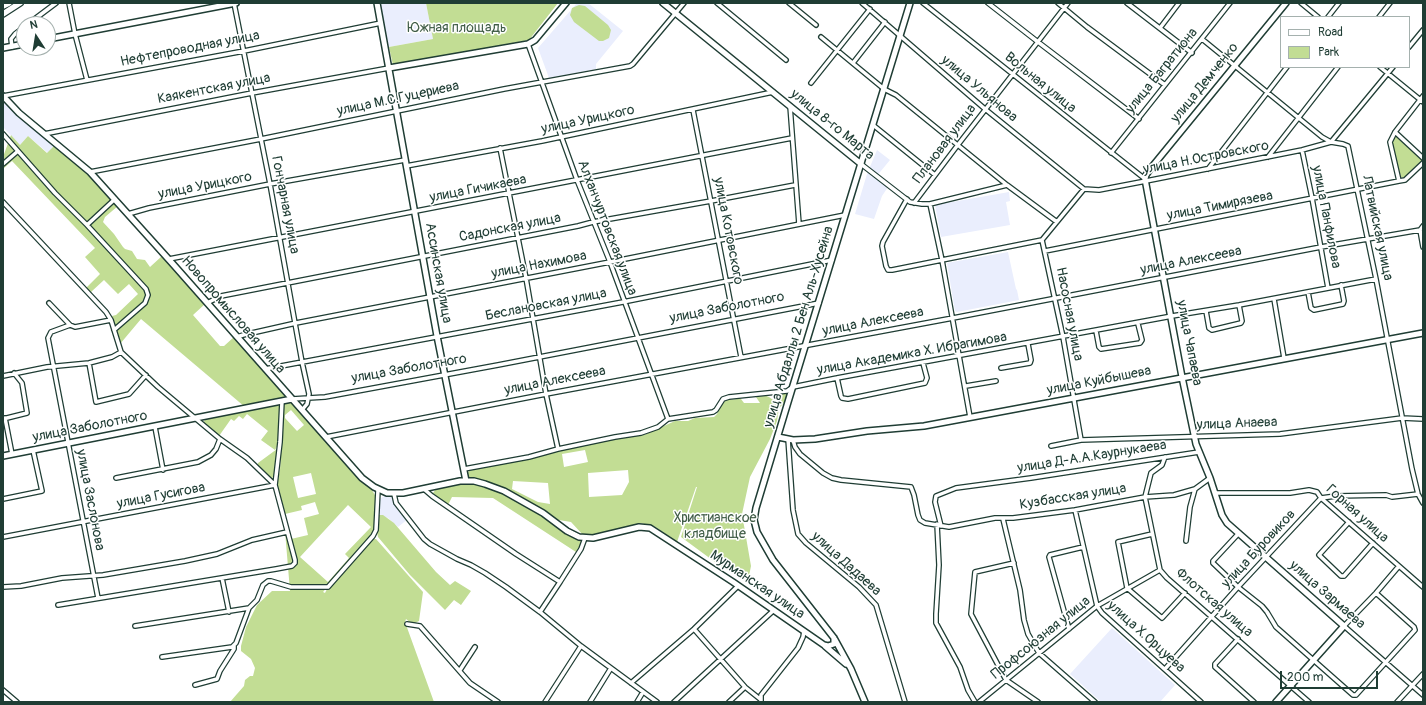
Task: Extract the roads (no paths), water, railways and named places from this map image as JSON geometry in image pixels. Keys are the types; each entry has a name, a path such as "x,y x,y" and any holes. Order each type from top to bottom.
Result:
{"main road":[{"path":"3,6 9,3"},
{"path":"3,14 20,3"}],"street":[{"path":"39,16 56,3"},
{"path":"70,3 75,34 87,80"},
{"path":"56,38 234,3"},
{"name":"Гончарная улица","path":"234,3 262,139 302,362 310,398"},
{"name":"Ассинская улица","path":"377,3 437,336 466,481"},
{"path":"389,68 528,44 535,40 566,3"},
{"name":"улица 8-го Марта","path":"663,3 861,164 914,203 930,204 1007,185"},
{"name":"улица М.С.Гуцериева","path":"90,172 633,64 684,3"},
{"path":"717,3 786,60"},
{"path":"788,3 816,25"},
{"name":"улица Ульянова","path":"862,3 985,109 1084,189"},
{"name":"улица Абдаллы 2 Бен Аль-Хусейна","path":"865,702 851,669 834,638 773,560 764,546 755,527 754,520 756,508 910,3"},
{"name":"Вольная улица","path":"923,3 1145,180"},
{"path":"988,3 1139,118"},
{"path":"1058,3 1165,86"},
{"name":"Плановая улица","path":"914,203 1068,3"},
{"path":"1126,3 1192,53"},
{"path":"1160,28 1179,3"},
{"name":"улица Багратиона","path":"1111,153 1192,53 1230,3"},
{"name":"улица Демченко","path":"1145,180 1146,174 1286,3"},
{"path":"1301,3 1317,16"},
{"path":"1329,16 1339,3"},
{"path":"1380,16 1390,3"},
{"path":"811,83 870,9"},
{"path":"853,63 885,22"},
{"name":"Нефтепроводная улица","path":"3,96 381,23"},
{"path":"1410,46 1423,30"},
{"path":"12,47 11,39 16,33"},
{"path":"821,37 884,89 896,95 957,146 1057,222"},
{"name":"Латвийская улица","path":"1202,39 1298,118 1331,142 1348,146 1376,279 1402,418 1418,494 1423,504"},
{"name":"Алханчуртовская улица","path":"528,44 577,180 610,262 623,302 638,337 668,419"},
{"path":"3,48 16,46"},
{"name":"Каякентская улица","path":"44,134 389,68"},
{"path":"1208,169 1285,68"},
{"path":"1268,157 1337,68"},
{"path":"1381,68 1421,101"},
{"path":"1331,142 1392,68"},
{"name":"улица Урицкого","path":"406,166 562,137 773,92"},
{"name":"Новопромысловая улица","path":"3,96 44,134 90,172 169,259 237,338 362,478 378,490 394,494 426,490 466,481"},
{"path":"1423,96 1421,101 1395,132 1390,142 1399,181 1405,180 1423,163"},
{"path":"790,106 799,224"},
{"name":"улица Котовского","path":"693,110 741,357"},
{"path":"873,125 935,175"},
{"path":"1395,132 1423,158"},
{"path":"3,134 55,193 87,225 144,287 148,298 142,307 114,330"},
{"name":"улица Гичикаева","path":"169,259 792,138"},
{"name":"улица Н.Островского","path":"1084,189 1098,190 1302,150 1331,142"},
{"path":"500,148 526,278 546,394 558,449"},
{"path":"3,164 18,150"},
{"name":"улица Панфилова","path":"1302,150 1328,288"},
{"name":"улица Урицкого","path":"128,214 149,208 270,184 405,160"},
{"name":"улица Чапаева","path":"1145,180 1172,316 1182,377 1195,437 1220,509"},
{"name":"улица Тимирязева","path":"1045,251 1399,181"},
{"name":"Садонская улица","path":"207,303 221,296 288,282 593,222 712,202 795,185"},
{"path":"907,199 883,242 882,246 888,270 1042,240 1084,189"},
{"path":"87,225 115,199"},
{"path":"3,202 106,312 111,320 120,352 194,418 247,458 275,485"},
{"name":"Плановая улица","path":"930,204 966,386 970,417"},
{"name":"улица Нахимова","path":"237,338 243,335 296,322 719,241 845,215"},
{"path":"1423,226 1420,230 1423,247"},
{"name":"улица Алексеева","path":"326,437 1320,247 1420,230"},
{"name":"Насосная улица","path":"1042,240 1063,337 1081,440"},
{"name":"Беслановская улица","path":"265,369 623,302 832,260"},
{"name":"улица Академика Х. Ибрагимова","path":"464,469 615,437 641,433 658,427 665,423 668,419 713,412 723,399 729,397 787,391 793,387 837,378 1138,324 1172,316 1274,299 1376,279"},
{"path":"1308,292 1311,309 1314,310 1343,304 1344,301 1341,286"},
{"path":"1274,299 1284,358"},
{"path":"49,303 70,325 75,327 111,320"},
{"name":"улица Заболотного","path":"3,456 292,399 325,397 819,303"},
{"path":"1206,311 1209,328 1212,330 1242,323 1239,305"},
{"path":"1096,331 1101,349 1140,343 1142,340 1138,324"},
{"name":"улица Заслонова","path":"70,325 51,332 48,335 48,341 98,598"},
{"name":"улица Куйбышева","path":"778,437 790,440 815,439 867,431 912,428 1423,333"},
{"path":"1001,368 1031,362 1028,344"},
{"path":"3,376 54,366 89,362 112,357 120,352"},
{"path":"89,362 96,402 130,394 146,375"},
{"path":"837,378 842,398 848,399 925,383 927,378 923,363"},
{"path":"12,454 4,418 27,413 22,383 14,373"},
{"path":"966,386 996,381"},
{"path":"302,410 310,398"},
{"path":"58,605 292,566 295,560 275,485 280,442 282,401"},
{"name":"улица Анаева","path":"1051,446 1081,440 1280,434 1402,418 1423,419"},
{"path":"155,426 163,470"},
{"path":"116,478 198,462 211,455 216,449 220,439"},
{"path":"790,440 800,454 823,473 832,478 911,487 920,520 925,523 937,524 941,526"},
{"name":"улица Дадаева","path":"790,440 793,510 798,534 806,543 859,587 876,605 905,702"},
{"path":"3,499 42,491 33,450"},
{"name":"улица Д-А.А.Каурнукаева","path":"941,526 935,502 936,496 956,488 1199,452"},
{"name":"Флотская улица","path":"1165,457 1162,465 1151,472 1145,497 1160,570 1309,702"},
{"name":"Кузбасская улица","path":"941,526 948,527 989,519 1075,510 1145,497 1174,495 1195,489 1210,478"},
{"name":"Мурманская улица","path":"466,481 474,481 504,491 543,513 567,531 585,538 605,536 639,527 650,528 824,645 844,661 851,669"},
{"name":"улица Гусигова","path":"3,536 275,485"},
{"path":"1186,541 1190,507 1195,489"},
{"path":"195,685 217,678 234,650 234,646 249,608 257,600 264,585 268,581 290,587 328,587 373,536 376,530 378,490"},
{"path":"426,490 432,496 516,554 560,582"},
{"name":"Горная улица","path":"1215,493 1290,493 1309,490 1317,492 1321,498 1423,587"},
{"path":"394,494 394,498 400,508 424,539 430,544 452,557 485,573 506,587 656,702"},
{"path":"1321,498 1336,496 1386,495 1392,497 1418,494"},
{"name":"улица Буровиков","path":"1165,669 1238,587 1321,498"},
{"name":"улица Зармаева","path":"1220,509 1224,519 1238,533 1423,694"},
{"name":"улица Х.Орцуева","path":"1075,510 1096,606 1201,702"},
{"path":"1003,518 1020,590 1028,634 1039,654 1092,701"},
{"path":"1349,522 1318,555 1340,576 1344,576 1373,543"},
{"path":"937,524 939,565 936,623 960,667 968,690 975,702"},
{"path":"3,587 21,586 62,578 93,576 178,562 217,554 252,540 287,532"},
{"path":"1238,533 1212,562 1238,587 1262,606 1276,627 1354,695 1415,629 1376,592"},
{"path":"1152,534 1118,542 1127,588 1162,618 1185,593"},
{"path":"540,612 581,549 585,538"},
{"path":"1069,629 1048,557 1050,555 1083,547"},
{"path":"1014,563 975,572 971,613 1006,680 1038,702"},
{"path":"1276,702 1399,566"},
{"name":"Профсоюзная улица","path":"979,702 1096,606 1160,570"},
{"path":"222,578 229,612"},
{"path":"631,683 694,629 738,586"},
{"path":"135,626 249,608"},
{"path":"674,702 774,610"},
{"path":"407,624 420,626 470,683 498,702"},
{"path":"694,629 746,687 761,701"},
{"path":"761,701 761,694 798,648 804,631"},
{"path":"824,645 828,646 834,644 834,638"},
{"path":"1238,639 1214,666 1254,702"},
{"path":"162,657 234,646"},
{"path":"460,670 475,646"},
{"path":"545,702 582,646"},
{"path":"590,702 611,668"},
{"path":"1397,702 1423,674"},
{"path":"729,702 746,687"},
{"path":"3,690 17,702"},
{"path":"637,702 643,692"}],"park label":[{"name":"Южная площадь","path":"457,28"},
{"name":"Христианское кладбище","path":"715,526"}]}
